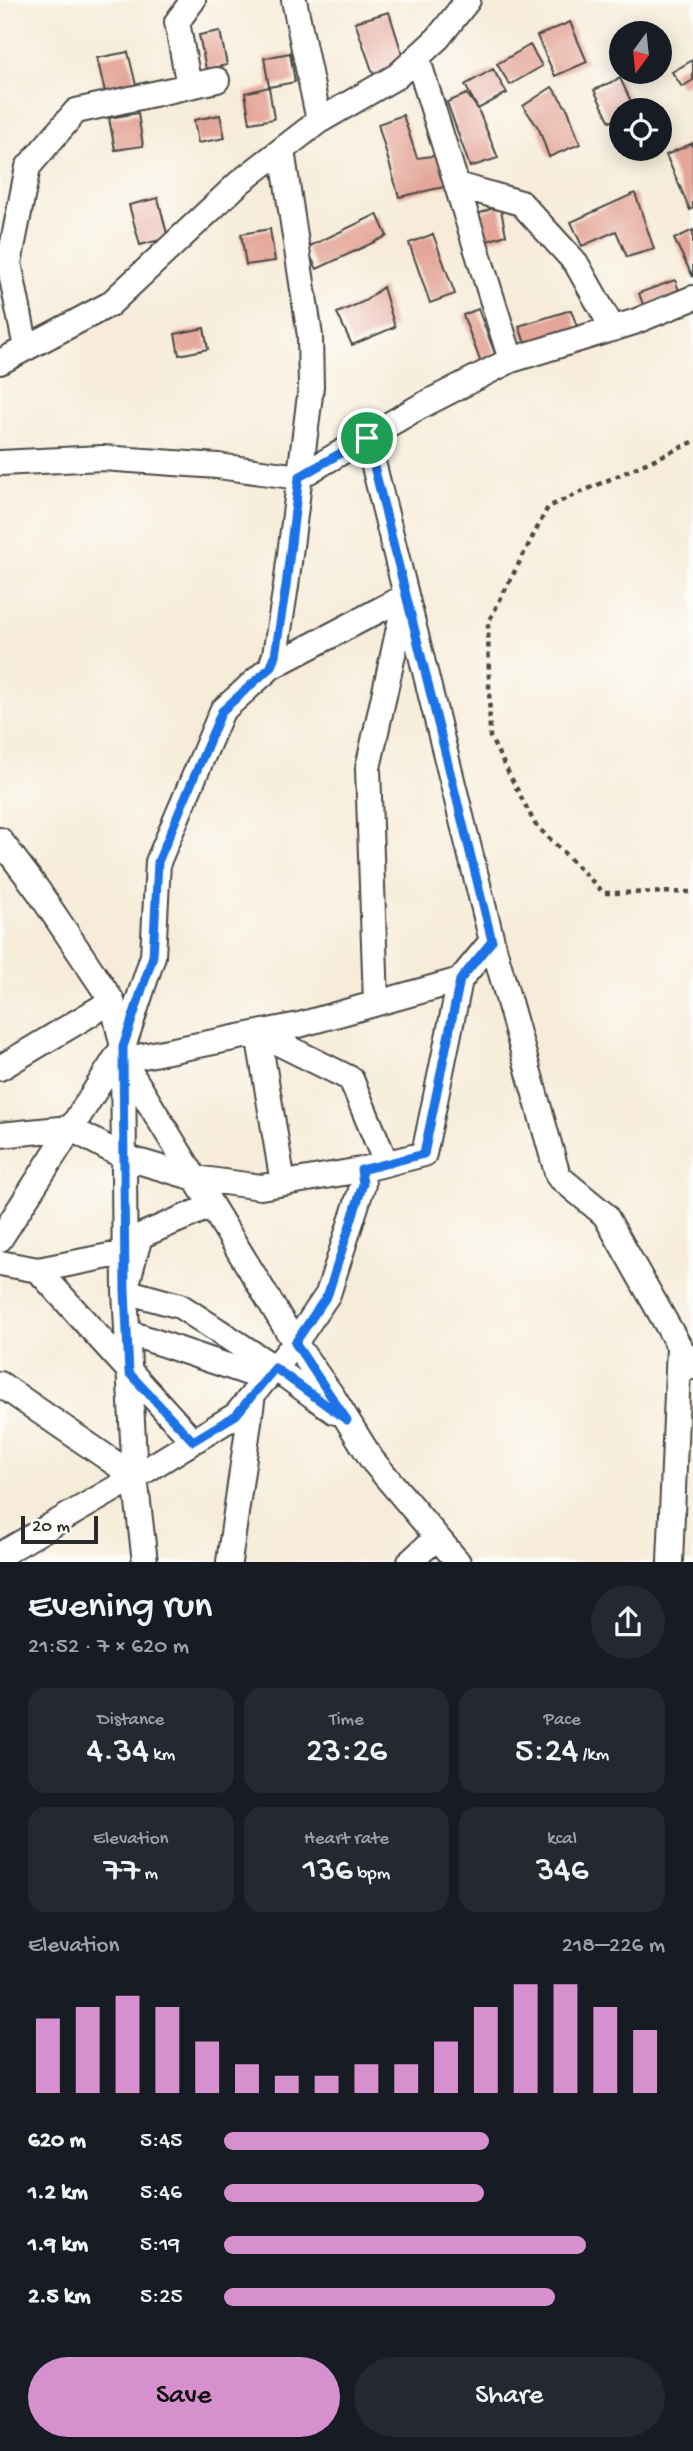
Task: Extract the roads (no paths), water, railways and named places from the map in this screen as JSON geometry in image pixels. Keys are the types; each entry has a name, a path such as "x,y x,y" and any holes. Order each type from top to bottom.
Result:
{"street":[{"path":"189,86 177,22 193,0"},
{"path":"294,0 319,121"},
{"path":"0,362 110,304 240,182 319,121 397,76 438,38 468,0"},
{"path":"417,57 512,360"},
{"path":"26,348 9,263 28,167 76,111 216,80"},
{"path":"271,667 286,586 311,387 310,336 282,150"},
{"path":"457,185 521,203 576,263 613,329"},
{"path":"0,463 102,457 218,466 299,477 419,407 512,360 613,329 693,298"},
{"path":"367,438 492,941 558,1176 605,1215 678,1346 693,1367"},
{"path":"0,1239 70,1128 123,1054 153,956 158,862 222,711 271,667 406,596"},
{"path":"376,1003 368,768 406,596"},
{"path":"0,839 112,1001 123,1054 125,1291 135,1477 145,1562"},
{"path":"0,1135 70,1128 124,1157 195,1178 261,1187 361,1170 424,1154 460,980 492,941"},
{"path":"123,1054 258,1033 460,980"},
{"path":"0,1068 112,1001"},
{"path":"258,1033 351,1079 386,1163"},
{"path":"258,1033 283,1183"},
{"path":"123,1054 211,1206 295,1343 372,1460 458,1562"},
{"path":"3,1562 0,1555 236,1415 295,1343 328,1294 363,1184 361,1170"},
{"path":"125,1291 141,1236 211,1206"},
{"path":"0,1263 38,1270 124,1253"},
{"path":"38,1270 193,1441"},
{"path":"125,1291 180,1306 265,1380"},
{"path":"127,1332 265,1380 347,1420"},
{"path":"670,1562 678,1346"},
{"path":"229,1562 265,1380"},
{"path":"0,1384 135,1477"},
{"path":"410,1562 437,1537"}]}
